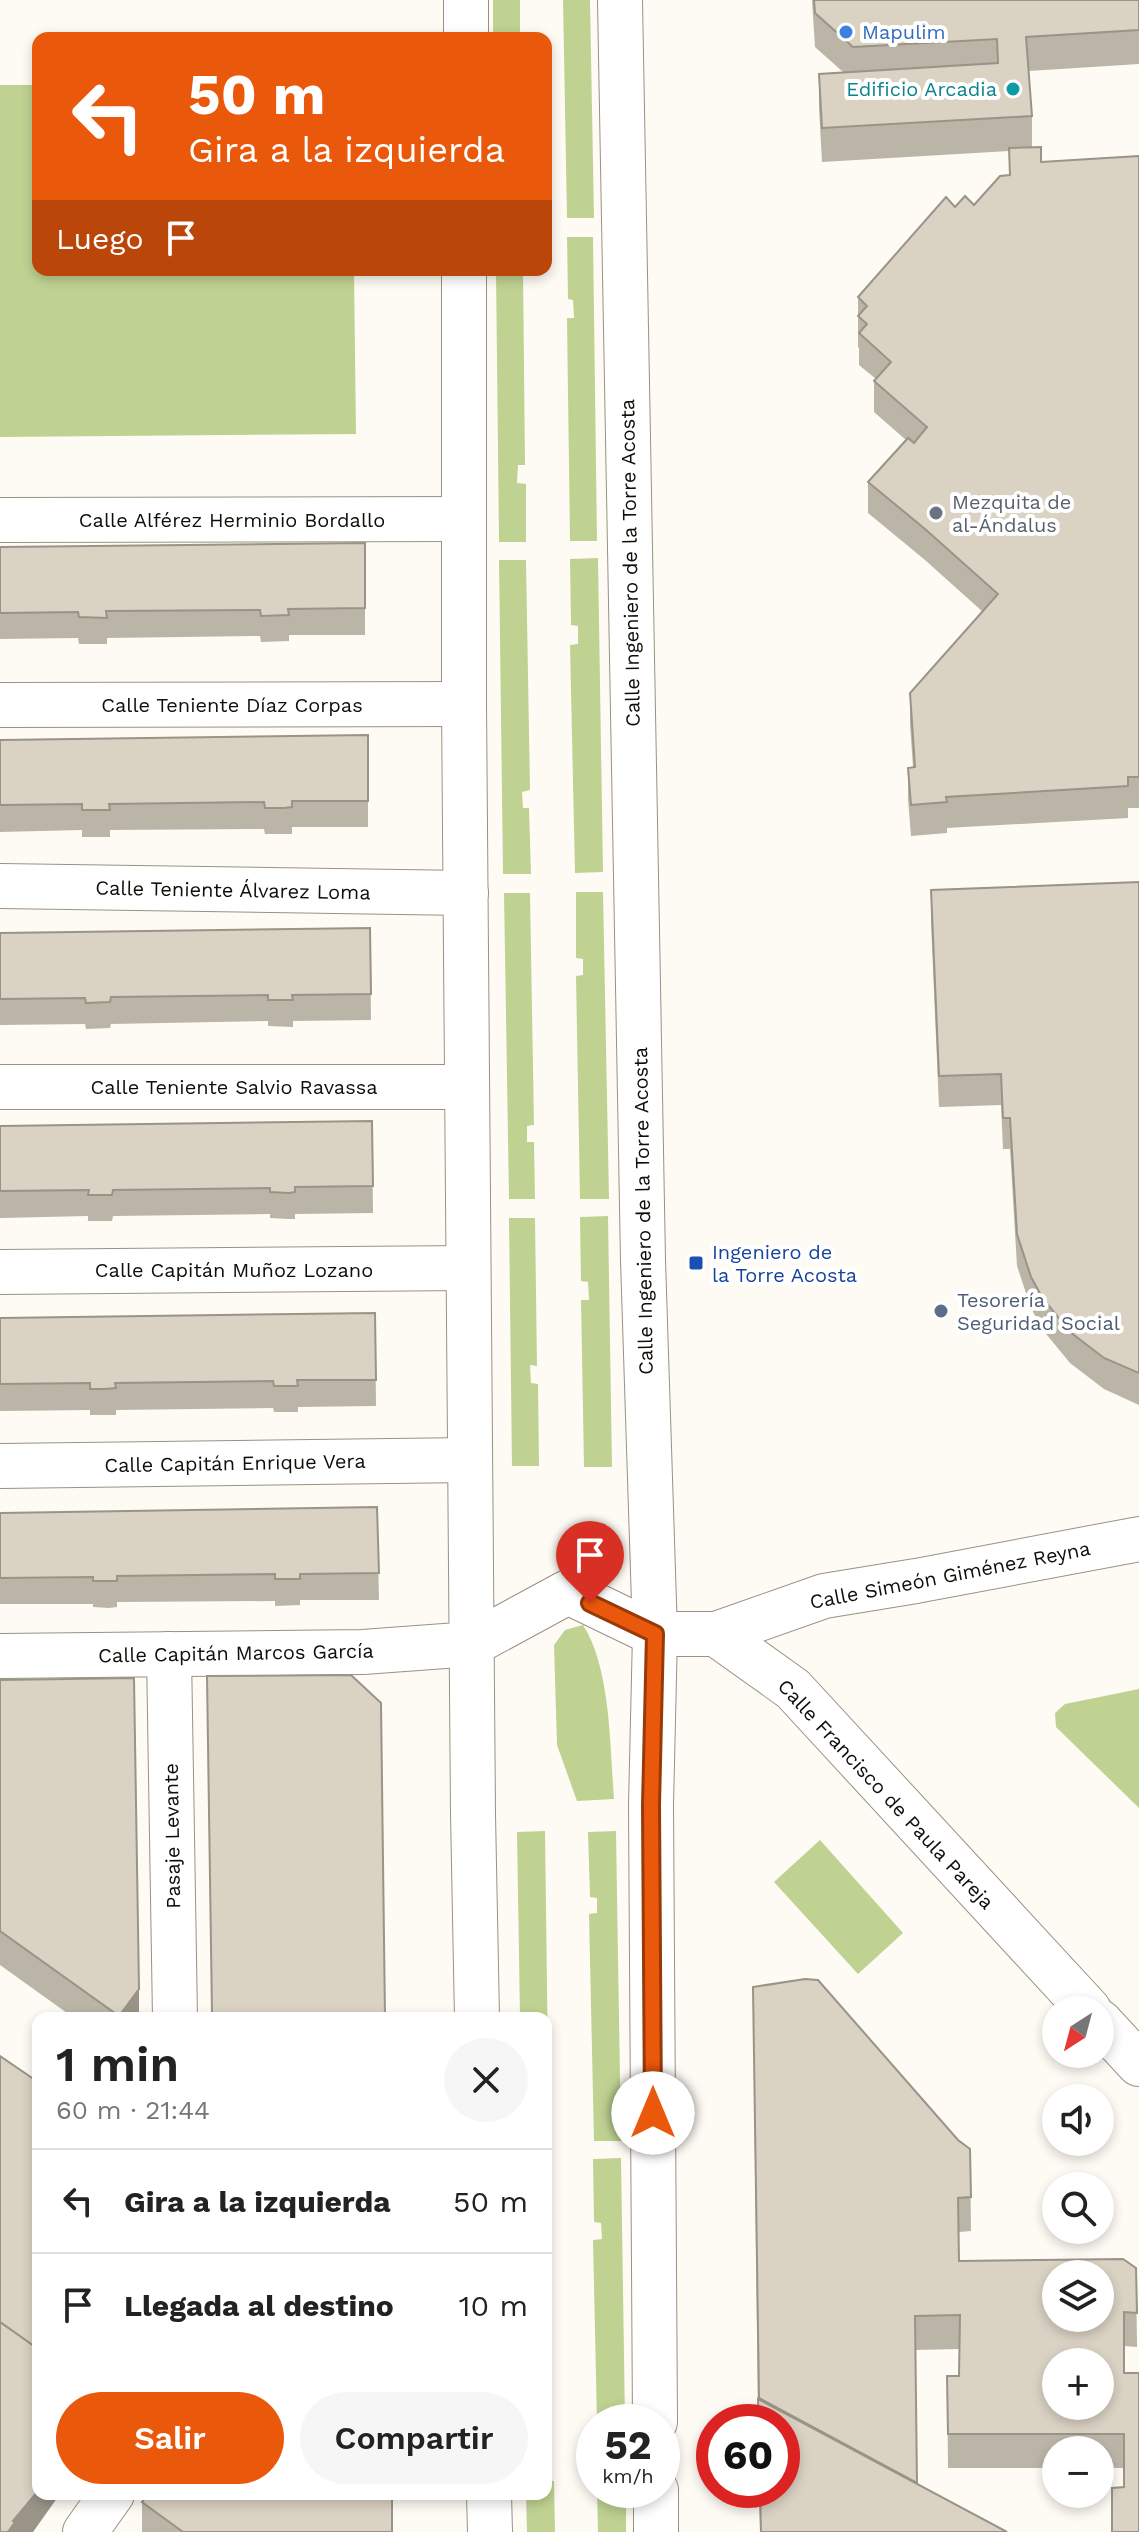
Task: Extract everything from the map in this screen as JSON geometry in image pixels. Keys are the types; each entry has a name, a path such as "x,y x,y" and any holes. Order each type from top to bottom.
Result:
{"main road":[{"path":"466,0 466,32"},
{"name":"Calle Ingeniero de la Torre Acosta","path":"620,0 643,1260 655,1634 651,1821 655,2404"},
{"path":"464,276 468,1268 477,2012"},
{"name":"Calle Alférez Herminio Bordallo","path":"0,520 463,519"},
{"name":"Calle Teniente Díaz Corpas","path":"0,705 464,704"},
{"name":"Calle Teniente Álvarez Loma","path":"0,886 466,893"},
{"name":"Calle Teniente Salvio Ravassa","path":"0,1087 467,1087"},
{"name":"Calle Capitán Muñoz Lozano","path":"0,1272 468,1268"},
{"name":"Calle Capitán Enrique Vera","path":"0,1466 470,1460"},
{"name":"Calle Simeón Giménez Reyna","path":"716,1634 824,1596 1139,1539"},
{"path":"472,1644 568,1592 655,1634 716,1634"},
{"name":"Calle Francisco de Paula Pareja","path":"716,1634 793,1689 1076,1996"},
{"name":"Calle Capitán Marcos García","path":"0,1656 363,1652 472,1644"},
{"name":"Pasaje Levante","path":"169,1654 175,2012"},
{"path":"1114,2037 1139,2064"},
{"path":"85,2532 108,2500"},
{"path":"489,2500 490,2532"},
{"path":"656,2508 656,2532"}],"green space":[{"path":"493,0 520,0 520,32 493,32"},
{"path":"563,0 590,0 594,218 567,218"},
{"path":"0,85 32,85 32,276 354,276 356,434 0,437"},
{"path":"567,237 593,237 597,541 570,541 567,318 574,318 573,300 568,299"},
{"path":"496,276 523,276 525,465 518,465 517,483 526,484 526,542 499,542"},
{"path":"598,558 603,872 575,873 570,645 578,644 578,626 571,625 570,559"},
{"path":"499,560 526,560 530,790 522,792 523,808 529,808 531,874 503,874"},
{"path":"576,892 603,892 609,1199 580,1199 576,976 583,975 583,959 576,958"},
{"path":"504,893 530,893 534,1125 527,1126 527,1142 534,1142 535,1199 509,1199"},
{"path":"608,1216 612,1467 584,1467 581,1300 589,1300 588,1282 581,1281 580,1217"},
{"path":"509,1218 535,1218 537,1366 530,1365 531,1383 538,1384 539,1466 512,1466"},
{"path":"583,1625 599,1663 604,1686 614,1799 577,1801 557,1745 554,1645 565,1630"},
{"path":"1139,1689 1139,1808 1056,1727 1055,1713 1065,1704"},
{"path":"545,1831 547,2012 520,2012 517,1832"},
{"path":"616,1831 621,2141 594,2141 589,1914 597,1913 597,1898 590,1897 588,1832"},
{"path":"820,1840 903,1933 858,1974 774,1882"},
{"path":"621,2158 625,2404 597,2404 593,2240 602,2239 601,2223 594,2222 593,2159"},
{"path":"554,2481 555,2532 527,2532 526,2500 552,2500"},
{"path":"597,2508 626,2508 626,2532 598,2532"}],"building":[{"path":"814,0 1139,0 1139,30 1026,37 1032,116 822,128 819,74 998,63 997,39 853,47 815,13"},
{"path":"1041,147 1041,162 1139,156 1139,777 1128,777 1128,786 946,797 947,802 911,805 908,768 915,767 910,693 998,594 868,482 908,438 914,443 927,427 874,381 891,362 859,333 867,324 858,316 867,306 858,297 946,197 955,207 965,196 974,205 1000,176 1010,175 1009,148"},
{"path":"365,543 365,608 288,609 289,615 261,616 260,610 106,611 107,618 79,617 78,612 0,613 0,547"},
{"path":"368,735 368,801 292,801 292,807 284,808 265,808 264,802 109,804 110,810 82,810 82,804 0,805 0,740"},
{"path":"1139,882 1139,1373 1104,1358 1070,1332 1042,1297 1031,1277 1017,1234 1010,1118 1003,1118 1001,1074 939,1076 931,890"},
{"path":"370,928 371,994 292,995 293,1000 268,1000 268,995 111,997 110,1002 86,1003 85,998 0,999 0,933"},
{"path":"372,1121 373,1186 295,1187 295,1192 289,1193 270,1192 270,1188 113,1190 112,1195 88,1195 89,1190 0,1191 0,1126"},
{"path":"375,1313 376,1380 297,1380 298,1386 274,1386 273,1381 115,1383 116,1388 104,1389 90,1389 90,1383 0,1384 0,1318"},
{"path":"377,1507 379,1573 300,1574 300,1579 275,1579 275,1574 117,1576 117,1581 93,1581 93,1577 0,1578 0,1513"},
{"path":"351,1675 381,1703 385,2012 212,2012 207,1676"},
{"path":"134,1678 139,1989 122,2012 113,2012 0,1931 0,1680"},
{"path":"818,1980 958,2140 970,2149 971,2197 958,2198 959,2261 1123,2259 1136,2268 1137,2313 1124,2312 1124,2373 1139,2373 1139,2532 1112,2532 1114,2488 1124,2487 1124,2434 948,2434 947,2376 959,2376 960,2315 915,2316 917,2483 800,2420 800,2404 770,2404 759,2398 753,1987"},
{"path":"0,2056 32,2078 32,2345 0,2322"},
{"path":"0,2322 32,2345 32,2498 8,2532 0,2532"},
{"path":"800,2421 1007,2532 761,2532 760,2508 800,2508"},
{"path":"392,2500 392,2532 183,2532 142,2502"}],"place":[{"name":"Mapulim","path":"846,32"},
{"name":"Edificio Arcadia","path":"1013,89"},
{"name":"Mezquita de al-Ándalus","path":"936,513"},
{"name":"Ingeniero de la Torre Acosta","path":"696,1263"},
{"name":"Tesorería Seguridad Social","path":"941,1311"}],"route":[{"path":"590,1603 655,1634 651,1805 653,2113"}]}
